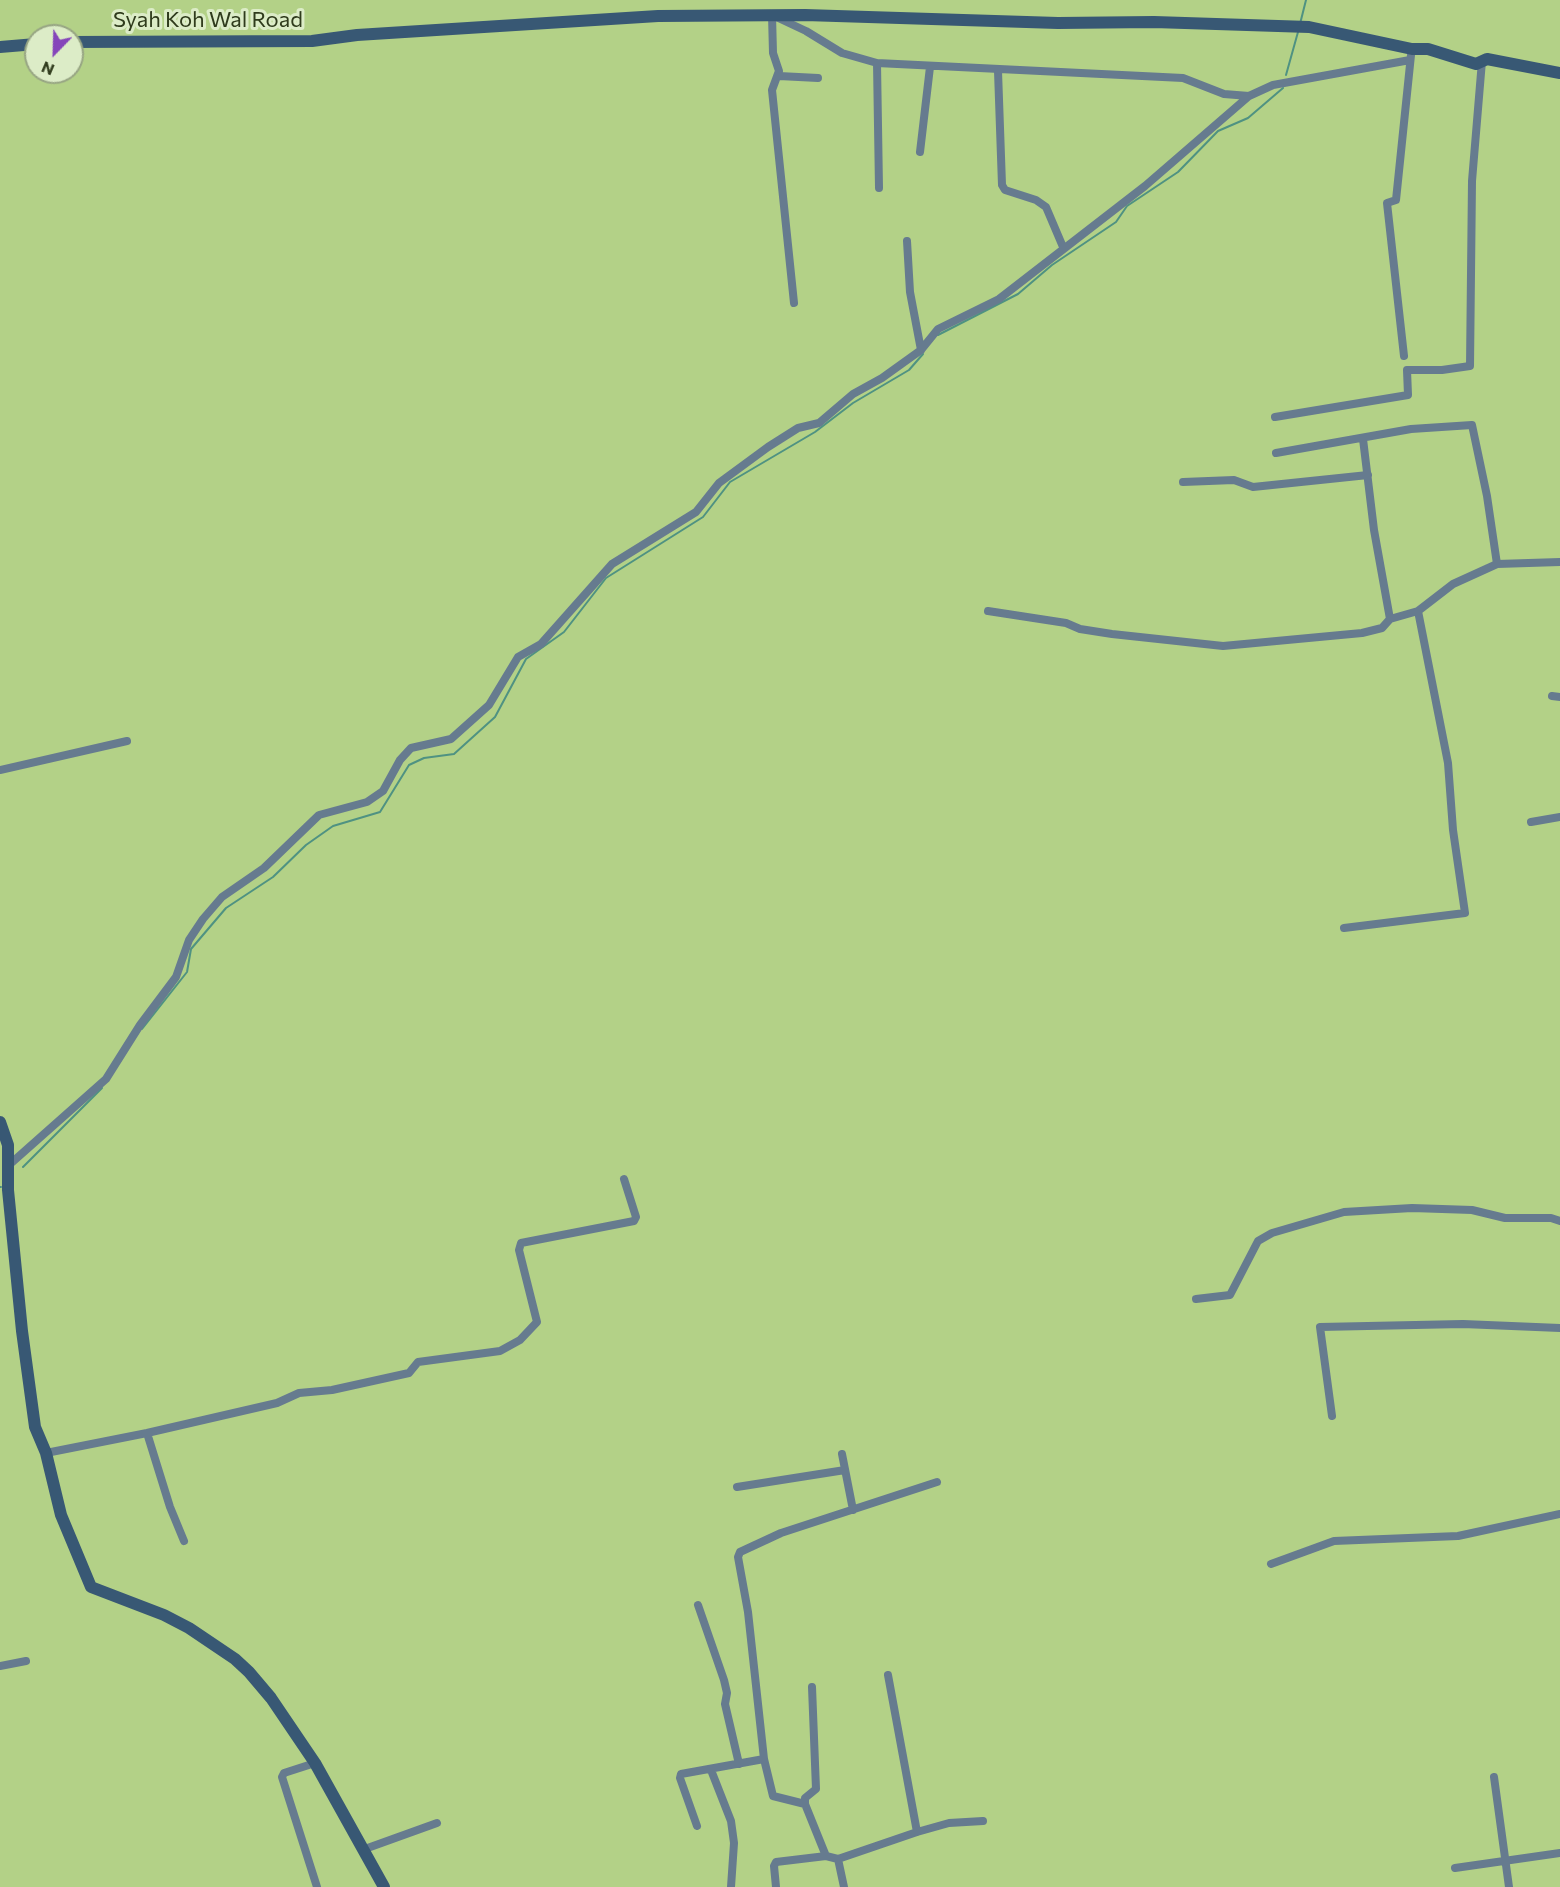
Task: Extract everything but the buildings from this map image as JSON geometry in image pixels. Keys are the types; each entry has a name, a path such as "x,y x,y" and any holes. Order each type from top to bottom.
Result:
{"street":[{"name":"Syah Koh Wal Road","path":"84,42 312,41 357,35 658,15 772,15 1058,23 1154,22 1309,27 1411,55 1444,53 1476,64 1487,59 1560,73"},
{"path":"794,303 772,90 779,76 773,53 772,15 806,31 842,53 877,63 998,71 1111,73 1183,78 1224,94 1248,96"},
{"path":"0,47 24,46"},
{"path":"5,1168 106,1078 140,1025 176,977 189,940 222,897 264,868 319,815 366,802 383,791 400,760 411,748 451,739 489,705 518,657 541,644 612,564 696,512 718,483 768,447 798,428 819,423 853,394 882,378 921,350 938,329 999,299 1063,247 1145,186 1248,96 1273,85 1411,55 1396,200 1387,203 1404,356"},
{"path":"1275,417 1408,395 1407,370 1442,370 1470,366 1472,181 1482,61"},
{"path":"877,63 879,188"},
{"path":"920,152 930,67"},
{"path":"998,71 1002,185 1005,190 1036,200 1046,207 1063,247"},
{"path":"779,76 818,78"},
{"path":"907,241 910,292 921,350"},
{"path":"1276,453 1411,429 1472,425 1487,496 1497,564"},
{"path":"1363,439 1374,530 1390,619"},
{"path":"1183,482 1234,480 1253,487 1368,475"},
{"path":"988,611 1066,623 1080,629 1112,634 1223,646 1362,633 1382,628 1390,619 1418,611 1453,585 1497,564 1560,562"},
{"path":"1344,928 1465,913 1453,830 1448,763 1418,611"},
{"path":"0,770 126,741"},
{"path":"1531,822 1560,817"},
{"path":"0,1122 8,1145 5,1168 22,1331 35,1427 46,1453 61,1515 91,1587 164,1615 235,1659 272,1698 315,1763 384,1887"},
{"path":"46,1453 147,1433 277,1403 299,1393 332,1390 409,1373 418,1362 500,1351 520,1340 537,1322 518,1246 520,1243 634,1221 636,1217 624,1179"},
{"path":"1196,1299 1230,1295 1258,1241 1272,1233 1344,1212 1412,1208 1472,1210 1505,1218 1551,1218 1560,1221"},
{"path":"1332,1416 1320,1328 1463,1324 1560,1328"},
{"path":"147,1433 170,1507 184,1542"},
{"path":"842,1454 853,1510"},
{"path":"737,1487 845,1470"},
{"path":"805,1804 773,1796 764,1759 748,1612 738,1555 781,1533 937,1482"},
{"path":"1271,1564 1334,1541 1458,1536 1560,1514"},
{"path":"698,1605 724,1680 727,1693 725,1704 740,1764"},
{"path":"0,1666 26,1661"},
{"path":"888,1675 917,1832"},
{"path":"812,1687 816,1790 805,1798 805,1804 826,1856"},
{"path":"697,1826 680,1776 764,1759"},
{"path":"315,1763 284,1773 282,1777 317,1887"},
{"path":"711,1770 731,1821 734,1843 731,1887"},
{"path":"1494,1777 1509,1887"},
{"path":"776,1887 774,1866 776,1862 826,1856 838,1859 949,1823 983,1821"},
{"path":"362,1850 437,1823"},
{"path":"1455,1868 1560,1853"},
{"path":"838,1859 844,1887"}],"waterway":[{"path":"1300,24 1306,0"},
{"path":"1286,75 1298,32"},
{"path":"938,335 1018,294 1052,265 1116,222 1127,206 1178,172 1218,131 1248,118 1283,88"},
{"path":"142,1029 187,972 191,949 226,908 273,877 306,845 333,826 380,812 409,765 424,758 454,754 495,717 526,659 564,632 606,578 703,517 730,482 815,432 853,403 909,370 923,354"},
{"path":"23,1167 102,1088"}]}
